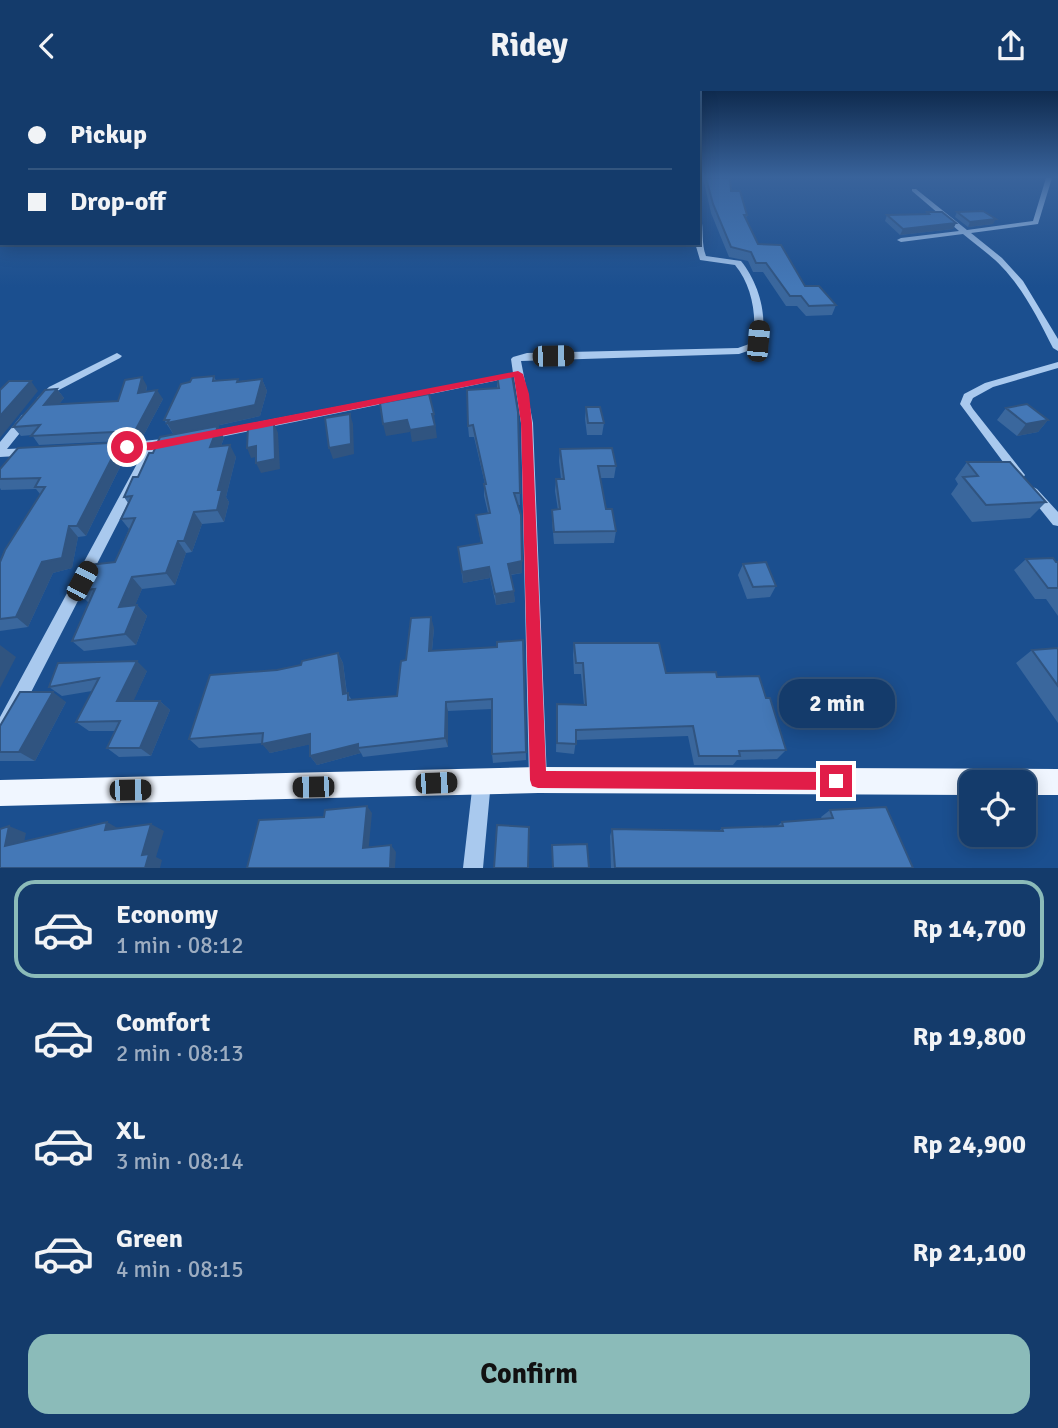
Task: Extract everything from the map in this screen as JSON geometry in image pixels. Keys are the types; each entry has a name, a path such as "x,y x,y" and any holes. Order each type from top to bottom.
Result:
{"main road":[{"path":"0,793 538,780 1058,782"}],"street":[{"path":"943,214 1002,263 1014,277 1041,315 1058,348"},
{"path":"901,240 1036,223 1039,214"},
{"path":"538,780 527,423 516,359 527,356 739,351 756,345 760,327 751,282 738,263 703,258 699,245"},
{"path":"0,452 40,400 53,389 117,356"},
{"path":"1058,365 989,385 968,396 965,404 1028,487 1058,521"},
{"path":"192,438 518,374"},
{"path":"97,449 152,446 178,441"},
{"path":"0,735 152,446"},
{"path":"0,452 41,451"},
{"path":"473,868 482,781"}],"building":[{"path":"717,214 747,214 744,215 758,244 781,245 805,286 819,286 836,305 809,306 801,296 790,296 766,263 756,263 751,252 731,247"},
{"path":"945,214 956,223 903,229 887,215"},
{"path":"960,214 988,214 996,219 970,222"},
{"path":"512,375 518,412 520,493 514,493 521,515 522,561 508,564 514,591 495,594 489,567 462,572 458,547 482,543 476,515 490,513 473,425 468,426 467,390 499,388 497,376"},
{"path":"214,376 213,381 262,379 255,405 167,423 169,420 164,420 181,384 190,382 192,378"},
{"path":"142,377 138,393 157,390 135,431 31,436 40,425 13,427 45,390 57,389 44,405 118,401 125,380"},
{"path":"9,381 31,381 0,416 0,390"},
{"path":"429,394 435,426 410,430 407,420 383,424 380,403"},
{"path":"1027,404 1048,420 1026,424 1006,408"},
{"path":"586,407 600,407 604,423 588,423"},
{"path":"350,414 351,444 329,448 325,418"},
{"path":"274,423 275,459 256,463 256,446 247,448 248,427"},
{"path":"218,426 210,447 230,445 218,490 222,490 217,510 194,512 184,541 178,541 166,573 132,577 119,607 137,605 125,634 72,641 95,589 76,591 89,565 115,562 135,518 121,519 132,496 124,497 133,477 138,477 149,453 153,453 160,437"},
{"path":"127,442 122,452 115,452 77,526 69,526 62,558 42,562 16,617 0,619 0,562 45,487 35,487 40,478 0,479 0,469 18,448"},
{"path":"612,448 616,466 598,466 606,509 612,509 616,531 554,532 552,510 560,509 556,479 564,479 560,449"},
{"path":"967,462 1010,462 1046,502 986,505 963,477 978,476"},
{"path":"1053,558 1058,562 1058,588 1048,588 1026,559"},
{"path":"766,562 776,586 753,587 743,564"},
{"path":"431,617 429,651 497,647 497,642 523,640 526,752 492,754 492,699 446,702 445,738 358,748 358,744 310,756 310,734 262,744 263,733 189,739 210,675 277,670 338,653 343,694 348,693 348,700 397,696 401,661 406,660 411,618"},
{"path":"574,643 659,643 666,673 716,672 717,677 759,676 766,698 770,698 786,750 739,751 740,756 699,756 693,726 576,730 576,744 557,743 557,704 586,705 583,663 576,663"},
{"path":"1058,648 1058,686 1032,650"},
{"path":"137,661 117,701 160,701 140,748 107,748 120,721 76,722 99,678 49,687 58,663"},
{"path":"20,692 53,692 19,752 0,752 0,726"},
{"path":"367,806 363,848 391,845 390,868 247,868 259,820 324,817 325,810"},
{"path":"886,807 913,868 615,868 612,829 723,831 722,828 783,826 782,822 833,818 830,810"},
{"path":"107,822 105,830 151,824 142,855 149,854 145,868 0,868 0,829 9,826 5,846"},
{"path":"497,825 529,827 528,868 494,868"},
{"path":"587,844 589,868 553,868 552,845"}],"route":[{"path":"127,447 152,446 518,374 524,394 527,423 538,780 836,781"}]}
